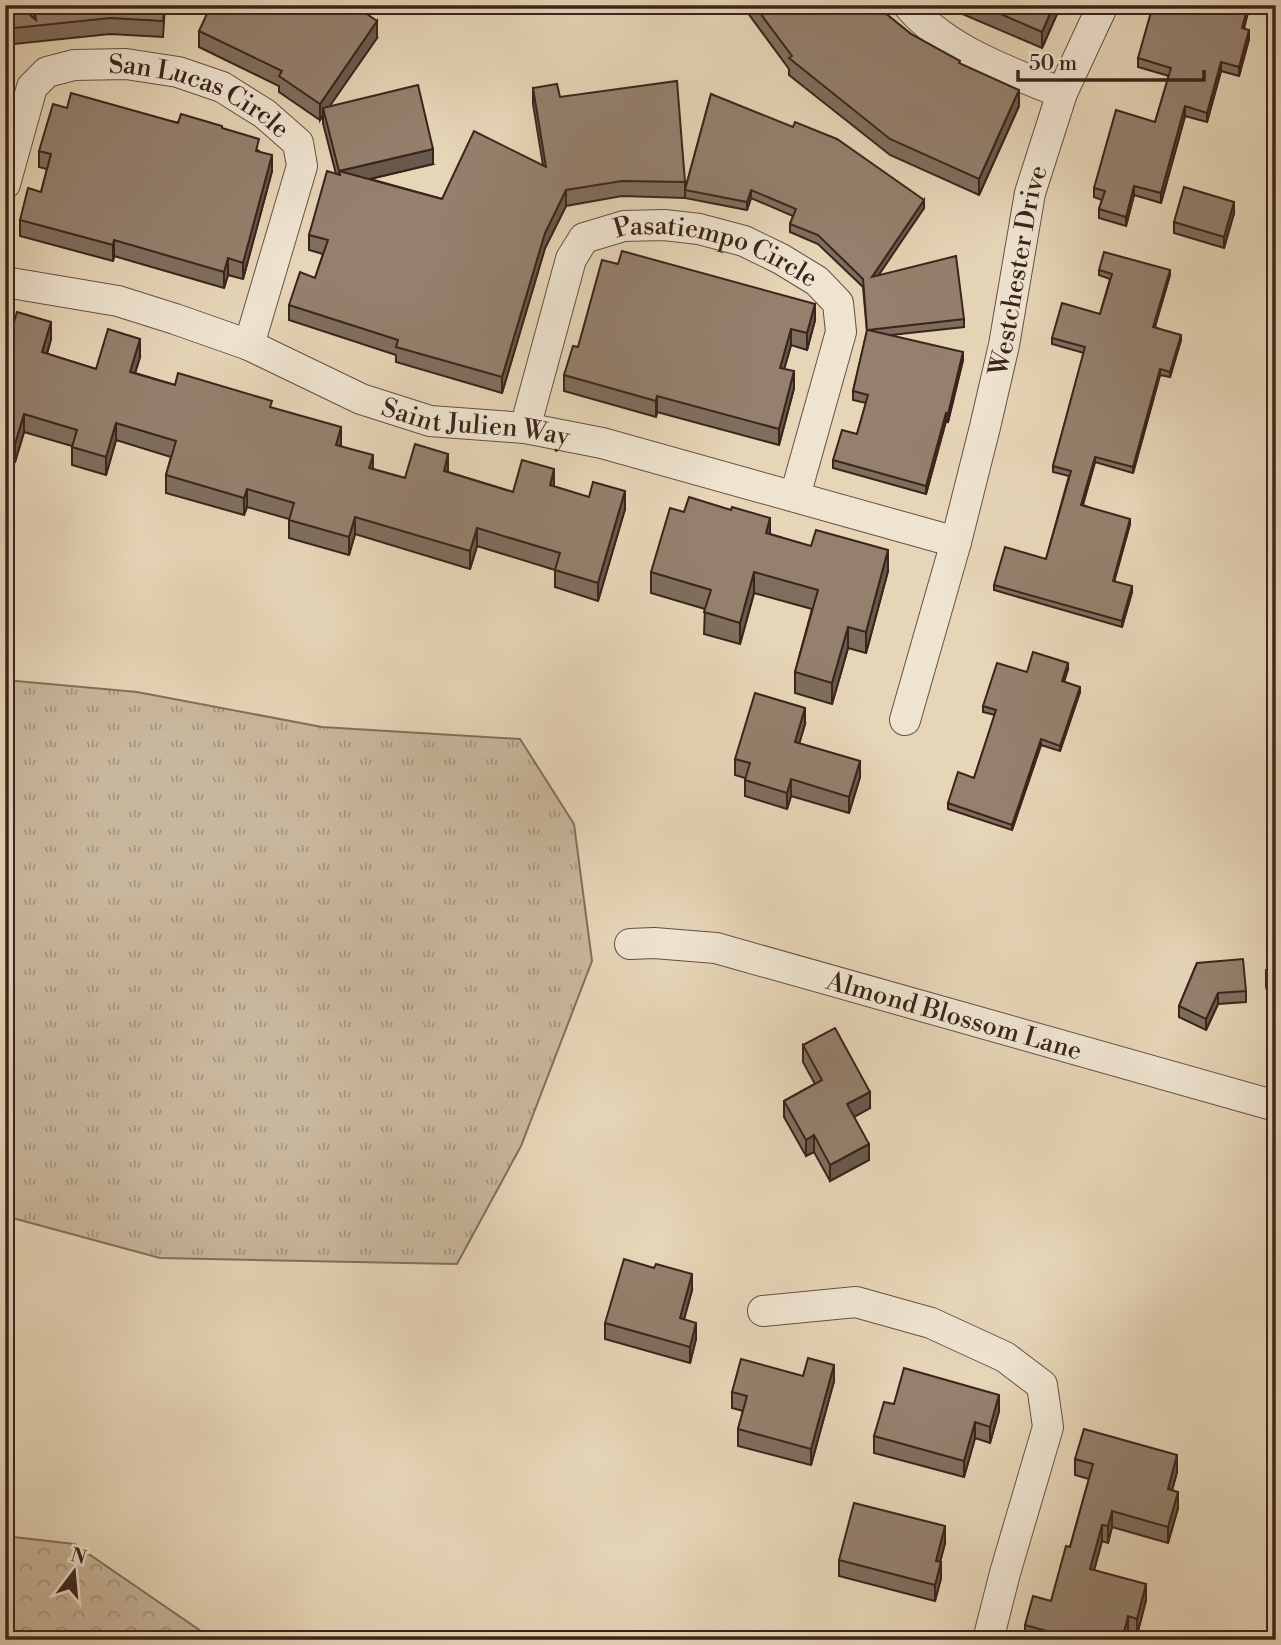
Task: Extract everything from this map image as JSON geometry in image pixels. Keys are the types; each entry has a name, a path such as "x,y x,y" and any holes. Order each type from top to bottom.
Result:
{"street":[{"name":"Westchester Drive","path":"905,720 956,542 1004,345 1030,193 1062,93 1103,5"},
{"path":"914,8 943,36 981,58 1062,93"},
{"name":"San Lucas Circle","path":"5,184 32,88 47,72 74,65 126,64 178,72 222,86 265,114 298,143 302,166 248,345"},
{"name":"Pasatiempo Circle","path":"524,428 571,259 584,238 624,226 664,225 699,229 744,242 781,258 817,281 838,303 841,332 794,496"},
{"name":"Saint Julien Way","path":"5,282 118,301 175,319 248,345 361,399 430,421 524,428 602,443 956,542"},
{"name":"Almond Blossom Lane","path":"629,944 654,943 716,948 1276,1107"},
{"path":"763,1311 856,1302 931,1323 1005,1357 1042,1385 1048,1427 988,1640"}],"green space":[{"path":"5,680 137,692 322,727 520,739 574,824 592,961 521,1146 457,1264 160,1258 5,1216"},
{"path":"5,1536 74,1544 214,1640 5,1640"}],"building":[{"path":"5,5 18,5 36,20 34,5 164,5 163,21 110,18 5,29"},
{"path":"211,5 354,5 377,21 320,104 279,76 282,71 199,31"},
{"path":"754,5 875,5 911,34 960,61 959,63 1019,90 979,179 890,139 789,58 792,56"},
{"path":"980,5 1054,5 1042,32"},
{"path":"1153,5 1248,5 1242,28 1249,30 1239,67 1221,62 1207,113 1185,106 1161,193 1134,186 1126,217 1099,209 1105,191 1094,188 1116,110 1155,122 1171,68 1138,58"},
{"path":"5,45 13,52 5,61"},
{"path":"677,81 685,182 622,181 566,190 545,233 502,377 396,347 398,340 289,305 300,272 315,278 328,240 309,235 327,171 340,175 323,108 418,85 433,149 339,171 442,199 474,131 546,167 533,88 557,84 560,97"},
{"path":"71,93 178,123 181,114 259,139 256,151 272,155 243,263 228,258 224,272 114,240 113,245 20,220 28,188 41,192 51,154 39,151 53,104 67,108"},
{"path":"711,94 793,127 795,122 837,139 924,200 872,277 956,256 964,319 868,330 963,352 926,486 833,460 842,430 857,434 868,395 853,391 867,330 863,279 818,235 790,224 796,209 751,190 747,202 685,190"},
{"path":"1184,187 1234,202 1224,237 1174,222"},
{"path":"622,251 815,304 807,333 791,329 780,368 794,371 779,429 657,396 656,401 564,375 573,346 578,347 602,260 618,264"},
{"path":"1104,252 1170,270 1153,327 1181,335 1170,372 1160,369 1133,467 1095,457 1081,505 1130,519 1113,581 1132,586 1122,621 994,585 1005,547 1046,559 1071,471 1053,466 1085,347 1052,338 1062,303 1100,314 1112,274 1099,270"},
{"path":"17,312 51,322 42,352 96,369 108,329 140,339 130,372 175,385 178,373 272,401 270,407 341,427 336,445 373,455 369,468 405,478 415,444 448,454 444,471 513,492 522,460 554,469 550,485 589,497 593,482 625,491 598,583 555,570 560,553 477,528 470,551 355,517 349,537 289,520 294,503 247,489 244,498 166,475 176,441 116,423 106,457 72,447 77,430 24,414 15,444 5,441 5,345"},
{"path":"689,497 770,518 766,533 811,546 816,530 888,550 866,632 848,627 832,683 795,672 818,590 754,572 740,623 704,612 711,590 651,572 670,508 684,512"},
{"path":"1033,652 1068,663 1062,681 1080,687 1060,746 1041,739 1012,825 948,803 958,772 974,778 996,710 983,706 997,663 1027,672"},
{"path":"755,693 805,708 795,742 860,761 849,797 791,779 787,793 745,780 750,763 735,759"},
{"path":"1243,959 1246,991 1218,993 1206,1019 1179,1006 1197,963"},
{"path":"1276,967 1276,1000 1266,970"},
{"path":"835,1028 870,1092 847,1104 869,1144 830,1165 814,1135 806,1140 784,1101 822,1080 803,1045"},
{"path":"624,1259 654,1268 656,1264 692,1274 680,1318 696,1323 690,1347 605,1323"},
{"path":"808,1358 834,1365 811,1449 738,1429 747,1396 732,1392 741,1359 803,1376"},
{"path":"904,1368 999,1395 990,1427 975,1422 964,1461 874,1436 884,1402 894,1404"},
{"path":"1084,1429 1177,1455 1168,1489 1178,1492 1168,1527 1112,1511 1108,1526 1102,1525 1090,1569 1146,1584 1137,1619 1128,1616 1122,1640 1079,1640 1025,1625 1033,1596 1051,1601 1066,1546 1070,1547 1093,1464 1075,1459"},
{"path":"854,1503 945,1526 936,1561 941,1562 935,1585 839,1560"}]}
